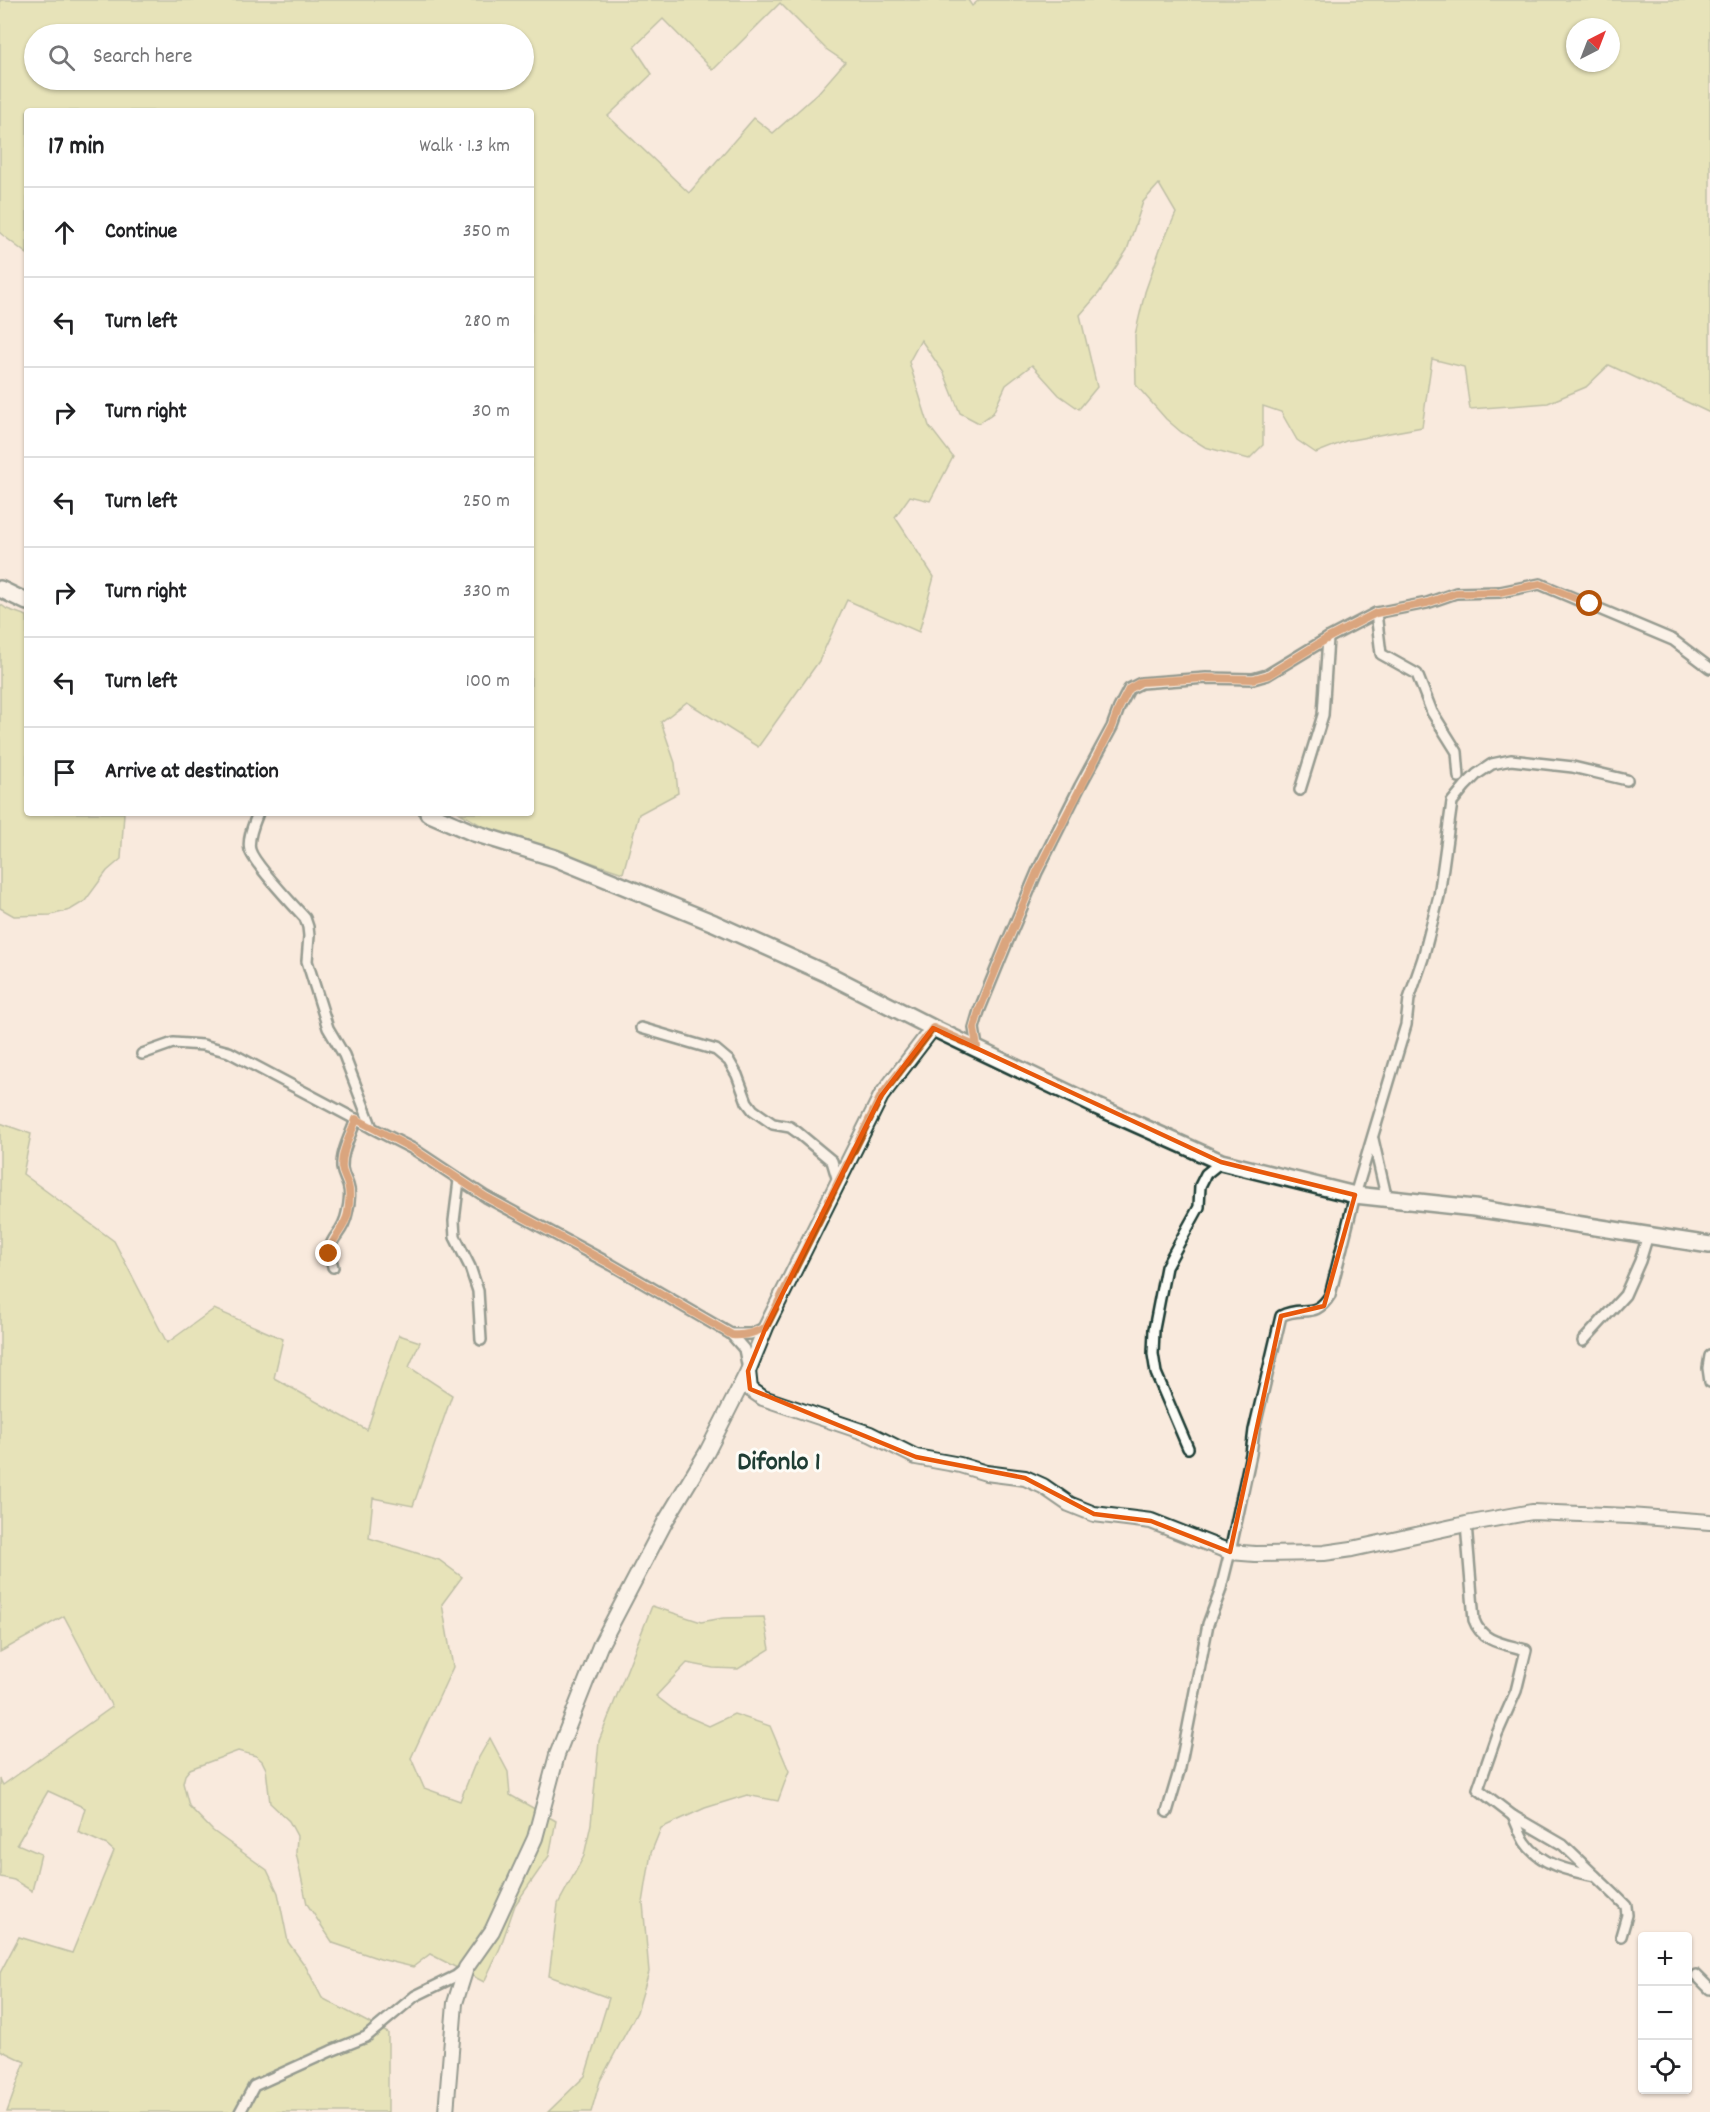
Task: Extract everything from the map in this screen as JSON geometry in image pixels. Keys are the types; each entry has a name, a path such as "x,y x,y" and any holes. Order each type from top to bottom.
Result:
{"main road":[{"path":"0,589 24,601"},
{"path":"435,816 474,834 555,858 714,923 829,975 1098,1107 1221,1162 1355,1195 1474,1208 1710,1245"}],"street":[{"path":"977,1047 974,1028 979,1011 1037,872 1112,727 1129,689 1141,682 1230,677 1253,679 1268,675 1328,638 1376,613 1427,603 1456,593 1500,592 1540,584 1673,640 1710,668"},
{"path":"1376,613 1381,654 1417,674 1432,712 1457,752 1459,777"},
{"path":"1300,790 1323,715 1328,638"},
{"path":"1167,1812 1180,1768 1208,1624 1220,1592 1230,1552 1254,1430 1281,1316 1289,1312 1311,1312 1324,1306 1330,1295 1355,1195 1406,1024 1409,999 1423,958 1439,896 1452,802 1477,774 1492,764 1510,760 1573,767 1627,780"},
{"path":"257,816 252,829 250,850 258,864 305,918 309,936 307,961 328,1028 344,1055 372,1128"},
{"path":"641,1028 716,1050 729,1061 747,1102 753,1110 773,1124 790,1127 832,1161 838,1175 838,1183"},
{"path":"240,2112 254,2086 331,2050 366,2037 416,1996 456,1976 465,1968 492,1931 535,1838 557,1755 600,1646 665,1522 707,1452 748,1371 766,1327 881,1096 933,1028"},
{"path":"142,1054 173,1043 203,1045 229,1052 415,1150 486,1197 612,1265 732,1335 744,1349 750,1389 763,1398 870,1434 916,1457 960,1465 986,1473 1025,1478 1043,1486 1069,1504 1094,1514 1151,1521 1230,1552 1255,1554 1333,1551 1532,1512 1710,1522"},
{"path":"333,1268 329,1254 330,1244 340,1231 347,1215 349,1199 349,1186 344,1177 342,1165 345,1148 356,1119"},
{"path":"1373,1137 1387,1200"},
{"path":"1188,1448 1156,1373 1153,1354 1154,1329 1166,1267 1199,1208 1200,1186 1206,1173 1221,1162"},
{"path":"459,1180 454,1221 455,1237 470,1266 478,1291 481,1340"},
{"path":"1582,1341 1625,1295 1640,1261 1648,1235"},
{"path":"732,1335 751,1334 766,1327"},
{"path":"1710,1356 1708,1368 1710,1382"},
{"path":"1466,1524 1474,1620 1477,1629 1486,1638 1526,1650 1516,1691 1497,1734 1478,1789 1514,1816 1563,1845 1626,1905 1627,1915 1621,1936"},
{"path":"1514,1816 1524,1841 1546,1862 1595,1876"},
{"path":"446,2112 455,2003 465,1968"},
{"path":"1696,1974 1710,1989"}],"highlighted area":[{"path":"933,1028 1221,1162 1355,1195 1324,1306 1281,1316 1230,1552 1151,1521 1094,1514 1025,1478 916,1457 750,1389 748,1371 766,1327 881,1096"}],"green space":[{"path":"0,0 968,0 972,6 979,0 1710,0 1710,413 1609,365 1586,387 1548,403 1470,409 1464,367 1432,359 1422,427 1346,441 1316,453 1297,440 1281,412 1263,406 1263,445 1249,459 1205,447 1181,432 1166,419 1136,385 1135,335 1145,292 1176,213 1159,184 1143,202 1127,250 1099,293 1080,315 1097,387 1079,409 1059,395 1032,365 1006,385 993,413 979,423 960,413 944,373 921,340 909,362 929,426 953,457 930,501 910,496 895,517 934,577 919,632 847,600 819,661 758,747 687,702 661,722 675,763 678,793 639,814 623,873 484,827 465,816 534,816 534,108 24,108 24,252 0,233","holes":["780,3 826,49 845,62 818,93 773,133 754,118 689,193 608,116 652,74 634,47 663,19 713,70"]},
{"path":"0,604 24,615 24,816 124,816 121,859 107,871 85,901 70,910 51,915 14,916 0,908"},
{"path":"0,1123 31,1134 23,1174 114,1241 167,1343 214,1309 283,1339 274,1378 367,1430 399,1335 420,1342 409,1367 452,1395 413,1506 373,1498 369,1538 439,1560 462,1577 442,1604 453,1667 411,1758 424,1788 460,1801 474,1766 490,1738 508,1772 510,1795 556,1821 549,1856 515,1905 500,1948 484,1982 430,1954 413,1967 380,1959 333,1943 307,1904 296,1853 297,1836 289,1821 270,1803 266,1769 256,1756 238,1751 190,1769 183,1783 189,1806 213,1831 267,1870 278,1893 288,1942 306,1967 322,1998 388,2033 388,2112 7,2112 25,2062 0,2050 0,1973 19,1937 72,1953 114,1851 107,1845 78,1832 85,1808 48,1791 17,1844 41,1854 32,1891 14,1880 0,1877 0,1779 3,1785 112,1707 64,1616 0,1652"},
{"path":"652,1606 701,1622 723,1618 764,1617 770,1649 738,1669 713,1668 687,1663 656,1696 677,1712 709,1726 734,1714 770,1726 789,1771 778,1801 747,1795 705,1808 661,1828 651,1853 643,1903 649,1972 637,2012 600,2081 591,2112 548,2112 585,2076 609,1998 549,1976 558,1904 584,1856 591,1824 599,1741"}],"district":[{"name":"Difonlo 1","path":"779,1463"}],"route":[{"path":"329,1254 330,1244 340,1231 347,1215 349,1186 344,1177 342,1165 345,1148 356,1119 415,1150 486,1197 612,1265 732,1335 751,1334 766,1327 881,1096 916,1048 933,1028 977,1047 974,1028 1006,945 1037,872 1112,727 1129,689 1141,682 1230,677 1253,679 1268,675 1328,638 1376,613 1427,603 1456,593 1500,592 1540,584 1590,604"}]}
